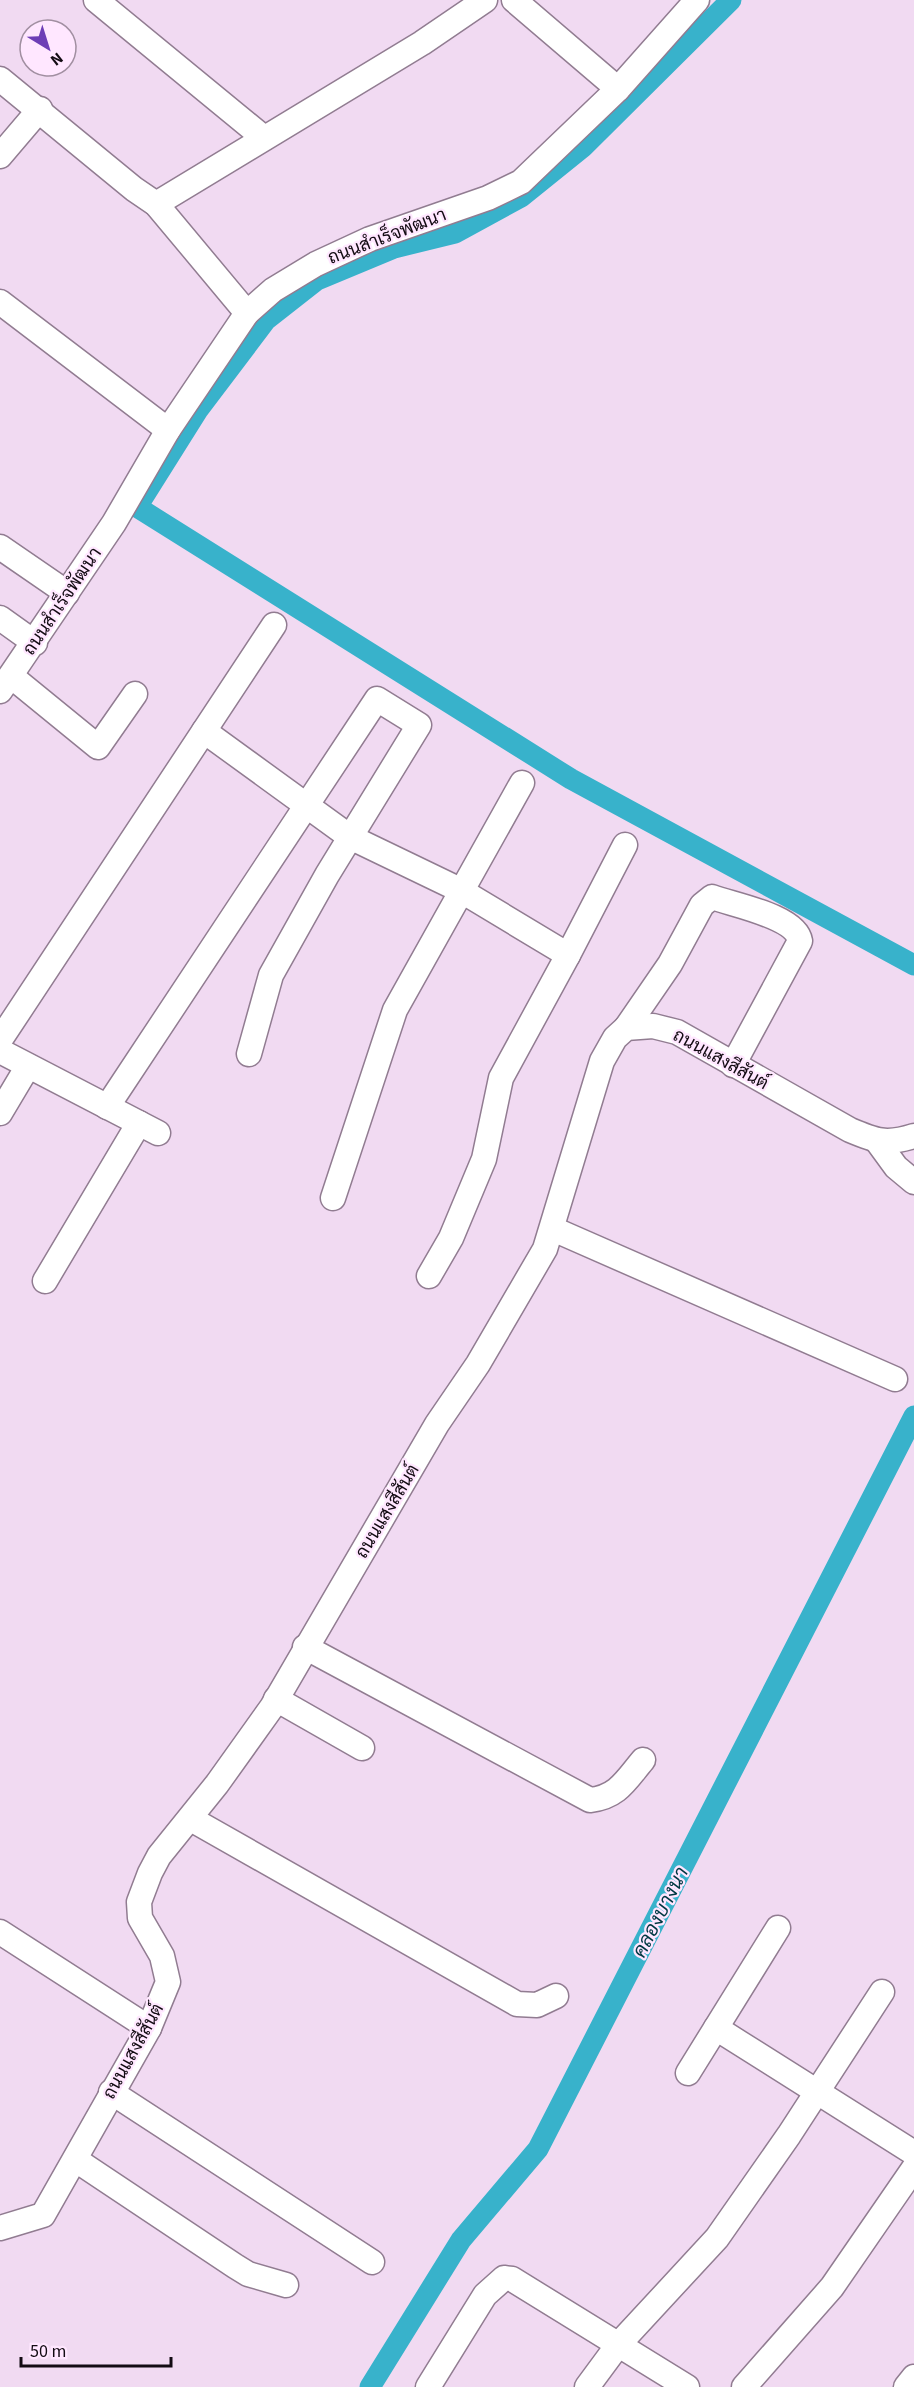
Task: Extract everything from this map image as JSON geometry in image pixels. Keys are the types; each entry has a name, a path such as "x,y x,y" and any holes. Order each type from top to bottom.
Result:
{"street":[{"path":"96,0 264,138"},
{"path":"156,204 422,43 485,0"},
{"path":"514,0 618,88"},
{"name":"ถนนสำเร็จพัฒนา","path":"5,680 35,643 114,523 168,430 248,313 273,290 316,264 369,239 488,198 521,182 618,88 697,0"},
{"path":"0,79 134,189 156,204 248,313"},
{"path":"0,156 40,110"},
{"path":"0,302 168,430"},
{"path":"0,547 67,593"},
{"path":"0,618 35,643"},
{"path":"0,1040 274,625"},
{"path":"5,680 98,747 135,694"},
{"path":"107,1107 377,699 419,725 350,837 271,975 249,1054"},
{"path":"204,731 350,837 460,890 568,955"},
{"path":"333,1198 395,1010 460,890 522,783"},
{"path":"429,1276 452,1238 484,1159 501,1078 625,844"},
{"path":"626,1028 670,964 702,905 712,897 784,921 799,934 797,947 733,1065"},
{"name":"ถนนแสงสีสันต์","path":"0,2228 43,2215 149,2028 168,1982 162,1956 140,1918 139,1902 159,1856 191,1819 276,1699 437,1424 499,1330 545,1249 553,1229 602,1061 615,1038 626,1028 653,1026 677,1032 733,1065 877,1141"},
{"path":"0,1051 148,1128 45,1281"},
{"path":"0,1113 28,1066"},
{"path":"877,1141 897,1141 914,1136"},
{"path":"877,1141 896,1167 914,1182"},
{"path":"553,1229 895,1379"},
{"path":"305,1647 590,1800 606,1798 616,1791 643,1761"},
{"path":"276,1699 362,1748"},
{"path":"191,1819 517,2004 537,2005 556,1996"},
{"path":"688,2073 778,1928"},
{"path":"0,1932 149,2028"},
{"path":"587,2387 618,2345 717,2238 783,2145 882,1992"},
{"path":"716,2028 914,2153"},
{"path":"111,2092 372,2262"},
{"path":"76,2160 248,2274 286,2285"},
{"path":"744,2387 832,2287 914,2168"},
{"path":"428,2387 485,2295 504,2278 512,2279 687,2387"},
{"path":"906,2387 914,2377"}],"waterway":[{"path":"731,0 583,147 521,197 455,233 394,248 317,280 266,320 198,410 137,507 571,779 914,965"},
{"name":"คลองบางนา","path":"370,2387 461,2240 538,2149 914,1416"}]}
